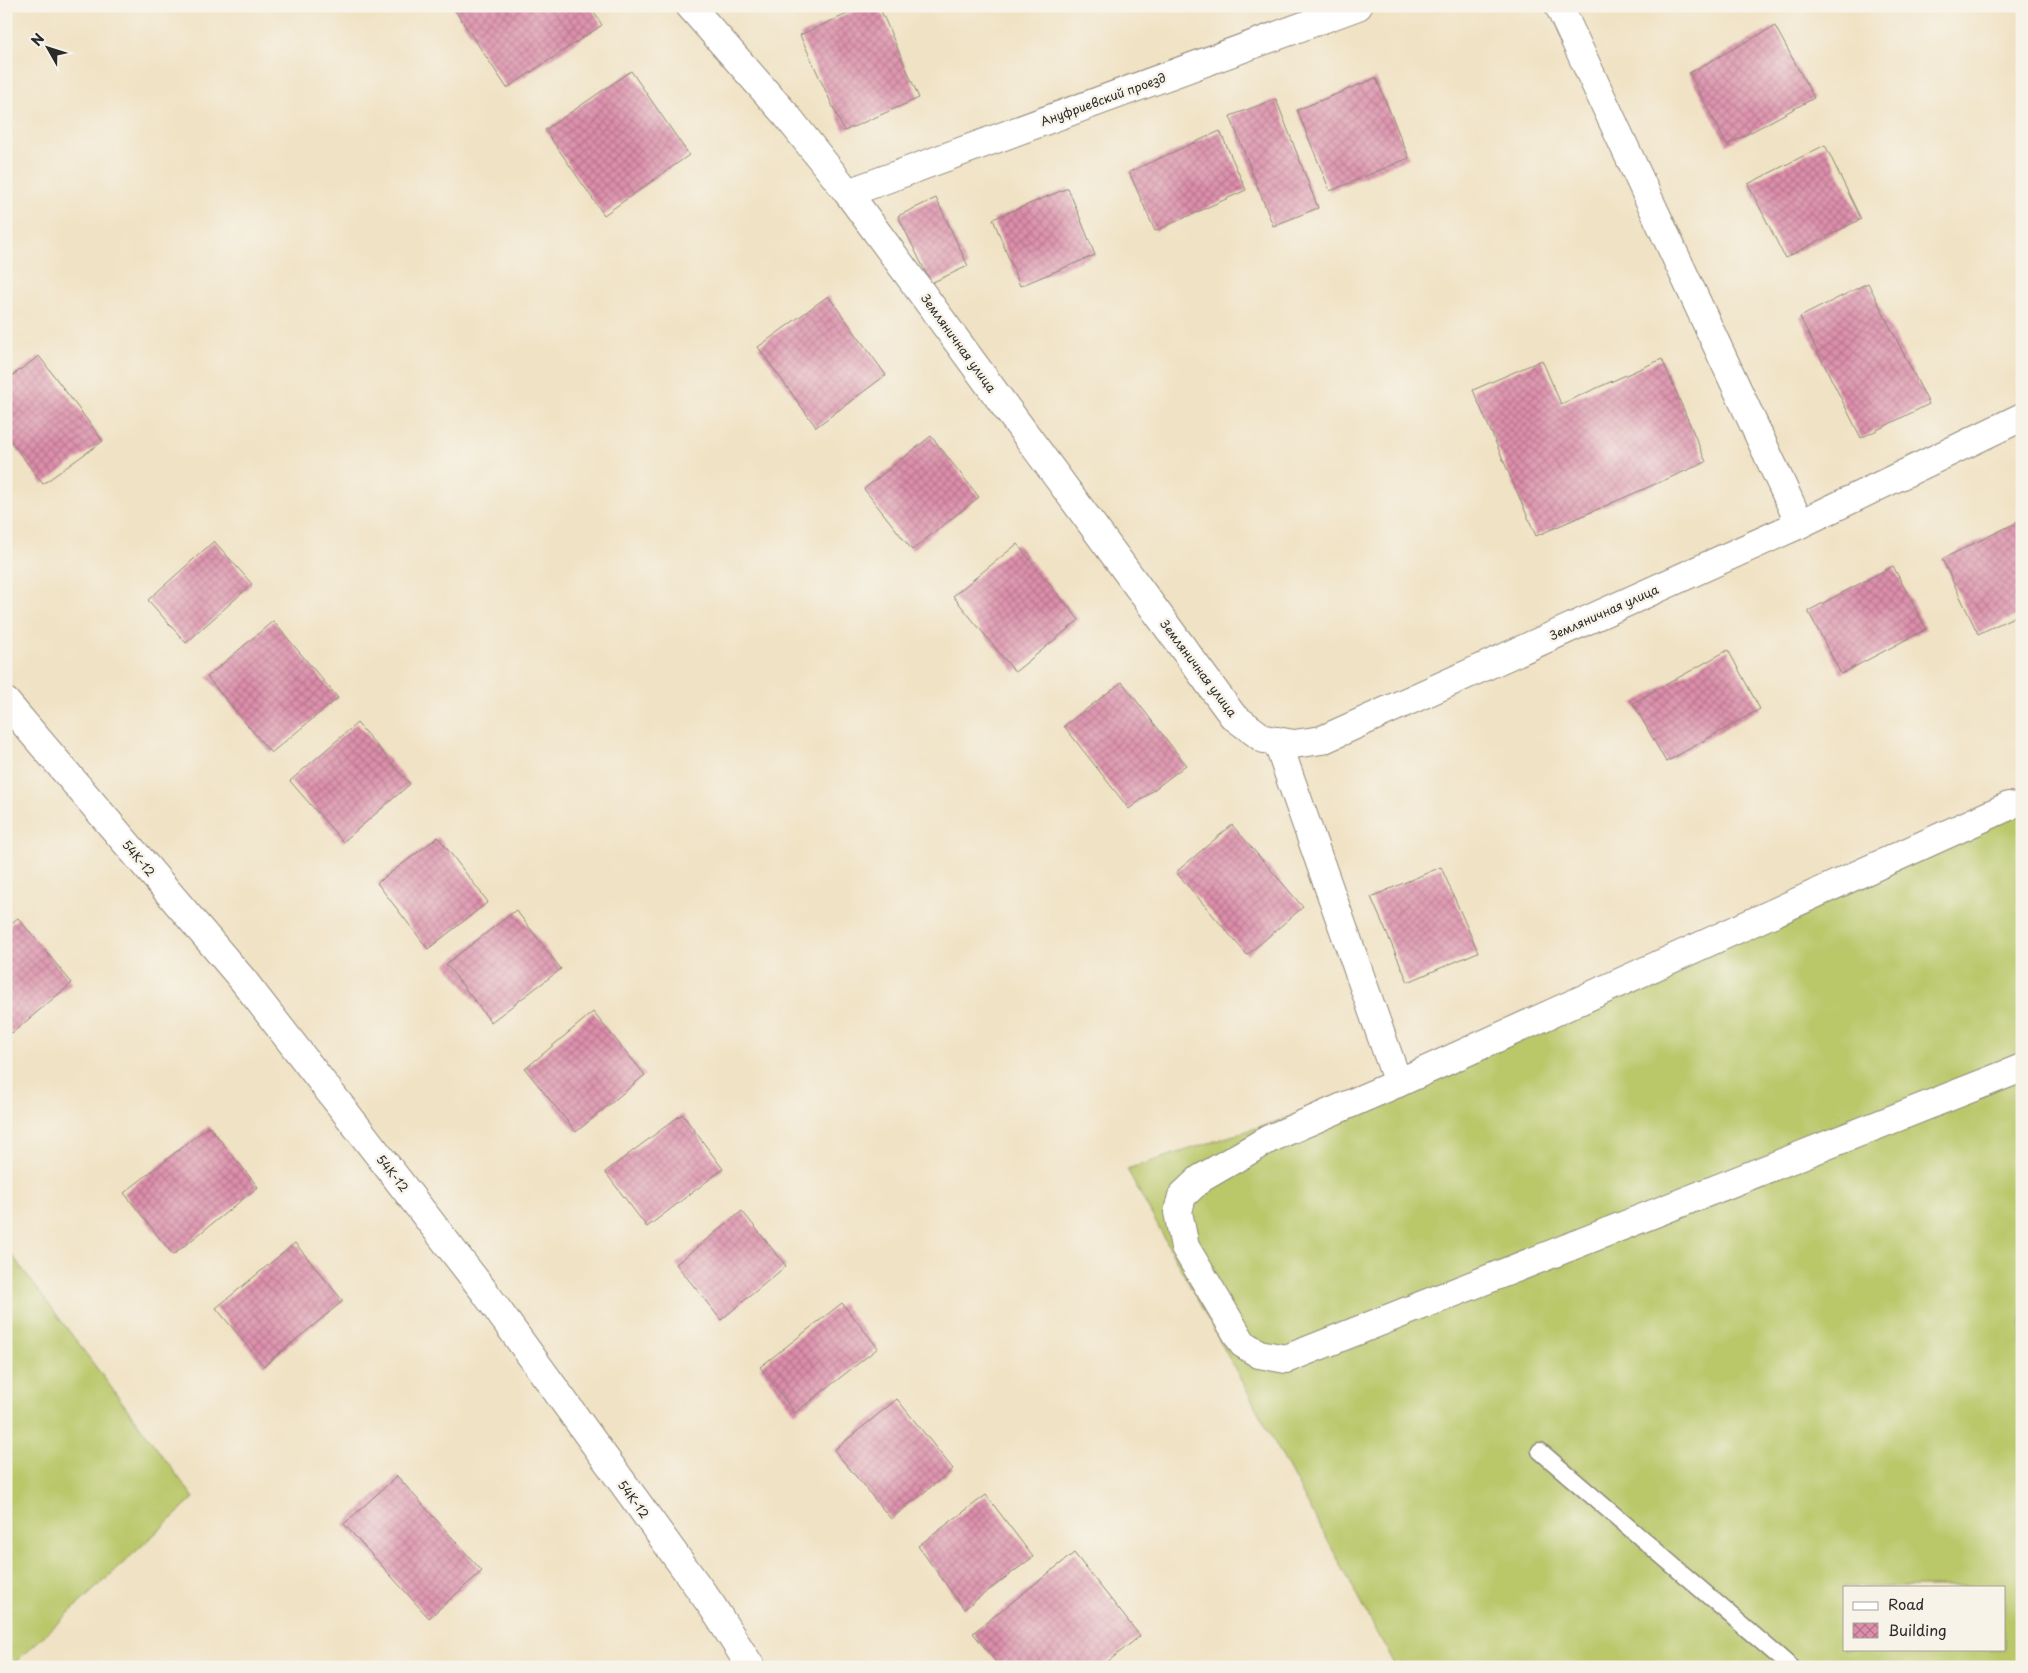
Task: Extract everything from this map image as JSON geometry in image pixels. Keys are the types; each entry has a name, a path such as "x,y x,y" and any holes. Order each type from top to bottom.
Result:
{"street":[{"name":"Земляничная улица","path":"690,6 787,116 848,193 1233,716 1264,739 1294,744 1322,740 1800,524 2022,417"},
{"name":"Ануфриевский проезд","path":"848,193 1358,6"},
{"path":"1559,6 1800,524"},
{"name":"54K-12","path":"6,702 243,980 460,1260 712,1606 751,1667"},
{"path":"1277,741 1398,1083"},
{"path":"2009,806 1398,1083 1269,1139 1200,1179 1182,1196 1178,1212 1185,1247 1243,1344 1259,1354 1286,1359 2022,1068"}],"lane":[{"path":"1540,1451 1791,1667"}],"green space":[{"path":"2022,800 2022,1667 1396,1667 1127,1169 1398,1083"},
{"path":"6,1247 194,1498 10,1667 6,1667"}],"building":[{"path":"452,6 590,6 602,25 507,88"},
{"path":"865,6 879,6 919,98 844,131 800,35"},
{"path":"1775,26 1814,98 1727,145 1689,73"},
{"path":"631,71 689,155 604,215 545,130"},
{"path":"1376,78 1409,158 1330,191 1297,110"},
{"path":"1276,99 1318,208 1273,226 1230,116"},
{"path":"1220,131 1246,190 1155,231 1129,172"},
{"path":"1825,145 1861,219 1785,258 1748,184"},
{"path":"1068,188 1095,255 1020,286 993,219"},
{"path":"936,198 968,266 931,283 898,216"},
{"path":"1868,283 1929,404 1861,438 1800,317"},
{"path":"828,296 886,375 816,427 758,347"},
{"path":"39,356 103,441 43,484 6,435 6,380"},
{"path":"1662,359 1706,462 1536,536 1473,390 1542,360 1561,404"},
{"path":"931,436 979,497 912,550 864,489"},
{"path":"2022,520 2022,613 1978,634 1942,559"},
{"path":"214,541 252,584 186,643 148,600"},
{"path":"1017,544 1079,620 1015,672 953,596"},
{"path":"1893,566 1926,629 1841,674 1808,611"},
{"path":"273,621 338,698 271,753 207,677"},
{"path":"1728,650 1760,709 1666,762 1633,703"},
{"path":"1122,682 1186,765 1129,809 1064,726"},
{"path":"357,723 410,784 343,842 290,781"},
{"path":"1232,825 1303,907 1247,955 1176,872"},
{"path":"438,837 488,902 428,949 377,883"},
{"path":"1441,867 1478,952 1408,982 1371,897"},
{"path":"516,910 561,969 491,1022 446,964"},
{"path":"18,918 72,983 12,1033 6,1026 6,927"},
{"path":"593,1012 645,1075 576,1132 525,1069"},
{"path":"682,1114 723,1169 647,1227 605,1172"},
{"path":"209,1126 258,1187 173,1255 124,1193"},
{"path":"742,1211 786,1266 721,1320 676,1264"},
{"path":"295,1243 343,1301 264,1366 216,1308"},
{"path":"842,1303 878,1348 795,1413 760,1367"},
{"path":"897,1399 953,1469 891,1519 834,1450"},
{"path":"397,1476 482,1571 429,1618 344,1524"},
{"path":"986,1495 1033,1557 964,1609 918,1546"},
{"path":"1074,1553 1140,1636 1101,1667 1000,1667 973,1633"}]}
